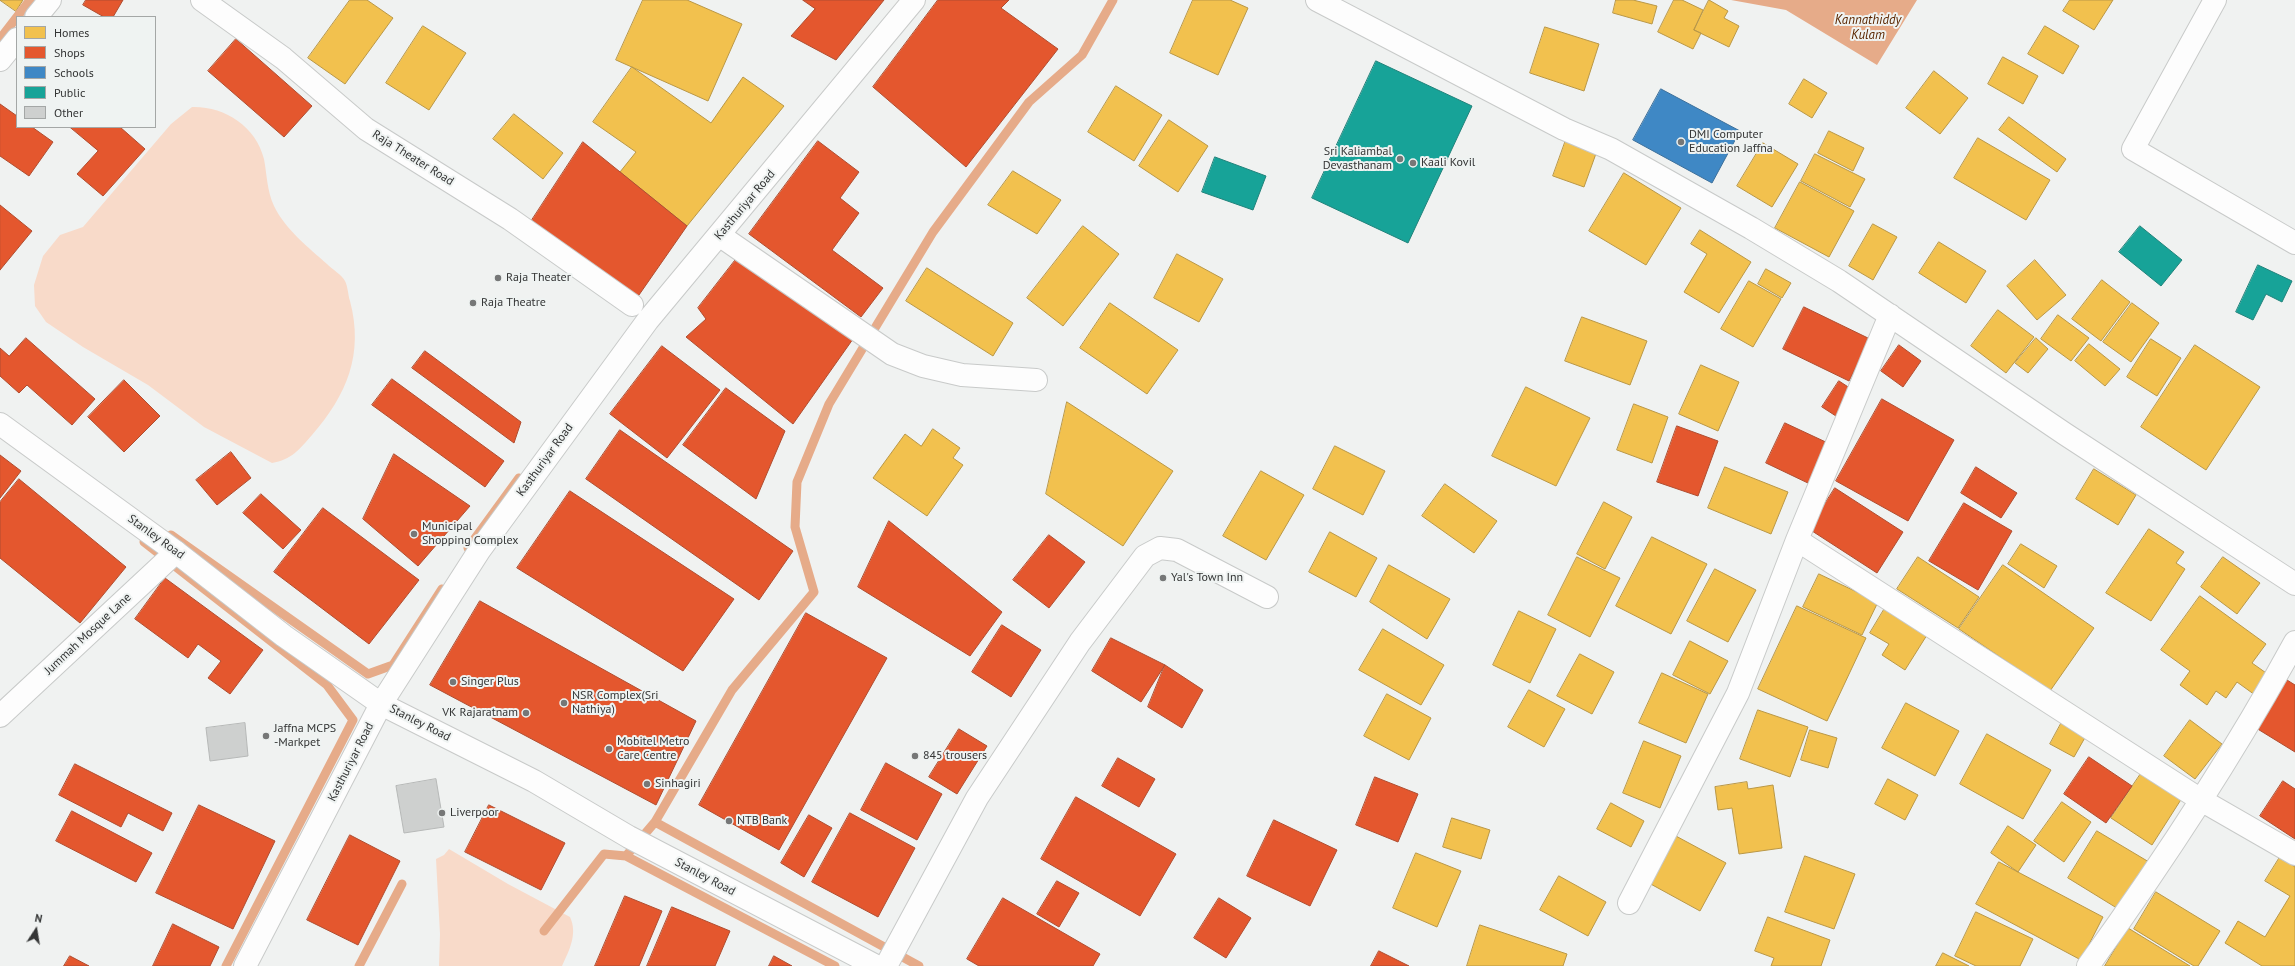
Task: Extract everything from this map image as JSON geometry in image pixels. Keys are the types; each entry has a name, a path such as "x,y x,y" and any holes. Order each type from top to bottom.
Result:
{"street":[{"path":"37,16 50,0"},
{"name":"Raja Theater Road","path":"202,0 283,58 366,129 510,220 632,305"},
{"name":"Kasthuriyar Road","path":"245,966 381,704 479,550 648,320 914,0"},
{"path":"1317,0 1564,129 1611,149 1751,228 1890,315 2065,434 2295,584"},
{"path":"2215,0 2133,149 2295,243"},
{"path":"0,60 16,40"},
{"path":"719,235 892,354 923,366 962,375 1036,380"},
{"path":"1629,903 1738,693 1797,540 1890,315"},
{"name":"Stanley Road","path":"0,424 176,552 284,636 381,704 534,781 629,837 876,966"},
{"path":"1797,540 2201,800 2295,854"},
{"path":"886,966 977,798 1080,642 1145,556 1160,548 1177,550 1267,597"},
{"name":"Jummah Mosque Lane","path":"0,716 176,552"},
{"path":"2088,966 2134,902 2201,800 2245,730 2295,642"}],"shaded area":[{"path":"192,107 216,110 227,114 237,120 254,137 260,147 264,159 270,195 274,206 284,223 298,238 342,277 347,286 354,320 355,339 349,373 343,389 335,405 312,435 295,453 279,462 272,463 204,427 148,385 83,347 46,322 35,306 34,285 43,256 60,235 83,227 171,124"},
{"path":"449,849 508,884 570,917 573,936 570,948 562,966 439,966 440,934 436,859 444,855"}],"water":[{"name":"Kannathiddy Kulam","path":"1731,0 1917,0 1877,65 1786,10"}],"building: Homes":[{"path":"0,0 23,0 16,11"},
{"path":"350,0 367,0 393,18 345,84 308,58"},
{"path":"643,0 687,0 742,24 708,101 616,60"},
{"path":"1193,0 1230,0 1248,8 1218,75 1170,53"},
{"path":"1616,0 1633,0 1657,6 1652,24 1613,13"},
{"path":"1674,0 1682,0 1703,10 1694,30 1701,33 1693,49 1658,32"},
{"path":"1709,0 1728,11 1724,18 1739,26 1729,47 1694,30"},
{"path":"2070,0 2113,0 2094,30 2063,11"},
{"path":"423,26 466,53 429,110 386,83"},
{"path":"2045,26 2079,46 2063,74 2028,54"},
{"path":"1545,27 1599,44 1584,91 1530,73"},
{"path":"2003,57 2038,76 2023,104 1988,84"},
{"path":"632,67 711,123 743,77 784,106 687,226 620,172 636,152 593,122"},
{"path":"1934,71 1968,98 1940,134 1906,108"},
{"path":"1804,79 1827,93 1812,118 1789,104"},
{"path":"1116,86 1162,115 1134,161 1088,132"},
{"path":"514,114 563,153 543,179 493,139"},
{"path":"2009,117 2066,159 2057,172 1999,130"},
{"path":"1169,120 1208,146 1178,192 1139,166"},
{"path":"1829,131 1864,148 1853,171 1818,153"},
{"path":"1567,137 1598,148 1584,187 1553,176"},
{"path":"1978,138 2050,180 2026,220 1954,178"},
{"path":"1763,143 1798,164 1772,207 1737,186"},
{"path":"1815,154 1865,179 1850,207 1801,181"},
{"path":"1013,171 1061,200 1037,234 988,205"},
{"path":"1624,173 1681,208 1646,265 1589,231"},
{"path":"1800,182 1854,211 1829,257 1775,228"},
{"path":"1873,224 1897,237 1873,280 1849,266"},
{"path":"1083,226 1119,254 1063,326 1027,298"},
{"path":"1700,230 1751,262 1719,313 1684,292 1707,254 1691,244"},
{"path":"1939,242 1986,271 1966,303 1919,273"},
{"path":"1177,254 1223,279 1199,322 1154,298"},
{"path":"2035,260 2066,295 2037,320 2007,286"},
{"path":"927,268 1013,323 993,356 906,301"},
{"path":"1766,269 1791,283 1782,298 1758,284"},
{"path":"2102,280 2130,302 2101,341 2072,319"},
{"path":"1749,281 1781,299 1753,347 1721,329"},
{"path":"1110,303 1178,350 1147,394 1080,348"},
{"path":"2132,303 2159,323 2131,362 2103,342"},
{"path":"1998,310 2034,337 2006,373 1971,346"},
{"path":"2058,315 2089,338 2071,361 2041,339"},
{"path":"1582,317 1647,341 1630,385 1565,361"},
{"path":"2036,338 2048,349 2028,373 2015,363"},
{"path":"2151,339 2181,358 2157,396 2127,377"},
{"path":"2089,344 2120,369 2105,386 2075,361"},
{"path":"2195,345 2260,387 2206,470 2141,427"},
{"path":"1701,365 1739,382 1718,431 1679,414"},
{"path":"1526,387 1590,418 1556,486 1492,456"},
{"path":"1067,402 1173,471 1123,546 1046,494"},
{"path":"1634,404 1668,417 1652,463 1617,450"},
{"path":"933,429 960,448 953,458 963,465 927,516 873,478 905,434 921,446"},
{"path":"1335,446 1385,471 1363,515 1313,489"},
{"path":"1725,467 1788,492 1771,534 1708,508"},
{"path":"2094,469 2136,495 2118,525 2076,499"},
{"path":"1261,471 1304,495 1266,560 1223,536"},
{"path":"1445,484 1497,521 1474,553 1422,516"},
{"path":"1604,502 1632,517 1605,569 1577,554"},
{"path":"2149,529 2184,552 2176,563 2185,569 2151,621 2106,593"},
{"path":"1330,532 1377,558 1356,597 1309,572"},
{"path":"1652,537 1707,564 1671,634 1616,606"},
{"path":"2021,544 2057,566 2044,588 2008,564"},
{"path":"1577,557 1620,578 1590,637 1548,615"},
{"path":"1918,557 1979,597 1958,628 1897,589"},
{"path":"2223,557 2260,583 2237,614 2201,587"},
{"path":"1389,565 1450,599 1427,639 1370,602"},
{"path":"2003,565 2094,628 2050,691 1959,629"},
{"path":"1715,569 1756,590 1728,642 1687,621"},
{"path":"1819,574 1878,602 1862,635 1803,607"},
{"path":"2200,596 2266,644 2252,663 2269,675 2255,695 2237,682 2226,698 2216,691 2207,705 2180,685 2190,671 2161,650"},
{"path":"1797,606 1866,638 1827,721 1758,689"},
{"path":"1885,608 1927,635 1905,670 1882,655 1889,644 1870,633"},
{"path":"1519,611 1556,629 1530,683 1493,665"},
{"path":"1383,629 1444,665 1421,705 1359,670"},
{"path":"1690,641 1728,661 1710,694 1673,675"},
{"path":"1580,654 1614,672 1592,714 1557,696"},
{"path":"1662,673 1708,694 1686,743 1639,723"},
{"path":"1529,690 1565,709 1544,747 1508,727"},
{"path":"1387,694 1431,718 1409,760 1364,736"},
{"path":"1906,703 1959,731 1935,776 1882,748"},
{"path":"1758,710 1808,727 1790,777 1740,759"},
{"path":"2063,720 2087,734 2074,757 2050,744"},
{"path":"2190,720 2222,744 2195,779 2164,756"},
{"path":"1810,730 1837,738 1828,768 1801,760"},
{"path":"1987,734 2051,770 2023,819 1960,784"},
{"path":"1644,741 1681,756 1660,808 1623,793"},
{"path":"2142,772 2182,798 2152,845 2111,818"},
{"path":"1888,779 1918,795 1905,820 1875,804"},
{"path":"1747,782 1748,789 1773,785 1782,848 1739,854 1732,808 1718,810 1715,787"},
{"path":"2062,802 2091,822 2064,862 2034,841"},
{"path":"1611,803 1644,821 1631,847 1597,829"},
{"path":"1452,818 1490,830 1481,859 1443,847"},
{"path":"2008,826 2036,845 2018,872 1991,853"},
{"path":"2097,831 2149,862 2120,910 2068,878"},
{"path":"1674,835 1726,863 1700,911 1647,882"},
{"path":"1416,853 1461,871 1437,927 1393,908"},
{"path":"1805,856 1855,874 1834,929 1785,912"},
{"path":"2280,857 2295,867 2295,966 2262,966 2225,943 2238,921 2265,937 2290,896 2265,881"},
{"path":"1999,862 2103,917 2081,960 1976,904"},
{"path":"1559,876 1606,902 1588,936 1540,910"},
{"path":"2156,892 2220,931 2198,966 2194,966 2134,929"},
{"path":"1976,912 2033,939 2020,966 1976,966 1955,956"},
{"path":"1768,917 1830,940 1821,966 1771,966 1774,958 1755,951"},
{"path":"1480,925 1567,954 1563,966 1467,966"},
{"path":"2128,928 2190,966 2105,966"},
{"path":"1943,953 1969,966 1936,966"}],"building: Shops":[{"path":"86,0 123,0 114,16 102,16 83,5"},
{"path":"803,0 884,0 836,60 791,36 815,9"},
{"path":"938,0 1009,0 1001,8 1058,49 966,167 873,87"},
{"path":"236,39 312,106 284,137 208,71"},
{"path":"0,104 16,115 16,128 33,128 53,142 29,176 0,156"},
{"path":"71,128 121,128 145,149 103,196 77,174 98,151"},
{"path":"818,141 859,172 840,198 859,213 832,250 883,288 861,317 749,234"},
{"path":"583,142 687,226 632,305 532,220"},
{"path":"0,205 32,231 0,270"},
{"path":"737,258 853,339 793,424 686,337 706,319 698,308"},
{"path":"1804,307 1870,339 1849,381 1783,349"},
{"path":"26,338 95,399 72,425 27,385 19,393 0,376 0,348 9,356"},
{"path":"1899,345 1921,361 1903,387 1881,371"},
{"path":"662,346 720,390 667,458 610,414"},
{"path":"425,351 521,422 514,443 412,368"},
{"path":"392,379 504,461 485,487 372,405"},
{"path":"124,380 160,416 124,452 88,417"},
{"path":"1839,381 1856,392 1839,418 1822,407"},
{"path":"726,388 785,431 756,499 683,445"},
{"path":"1882,399 1954,440 1908,521 1836,481"},
{"path":"1785,423 1830,444 1810,484 1766,463"},
{"path":"1677,426 1718,441 1698,496 1657,482"},
{"path":"620,430 793,551 759,600 586,479"},
{"path":"231,452 251,478 217,505 196,480"},
{"path":"394,454 470,506 418,566 363,519"},
{"path":"0,455 21,471 0,498"},
{"path":"1976,467 2017,493 2001,518 1961,493"},
{"path":"19,479 126,567 80,623 0,558 0,502"},
{"path":"1835,488 1903,532 1877,573 1809,529"},
{"path":"570,491 734,599 683,671 517,568"},
{"path":"261,494 301,530 283,549 243,513"},
{"path":"1964,503 2012,531 1978,590 1929,561"},
{"path":"323,508 419,580 369,644 274,572"},
{"path":"889,521 1002,612 970,656 858,587"},
{"path":"1049,535 1085,562 1049,608 1013,580"},
{"path":"165,578 263,650 230,694 208,678 221,661 198,644 188,658 135,619"},
{"name":"NSR Complex(Sri Nathiya)","path":"480,601 696,721 656,805 430,685"},
{"path":"806,613 887,658 779,850 699,805"},
{"path":"1002,625 1041,650 1011,697 972,672"},
{"path":"1111,638 1165,665 1141,702 1092,671"},
{"path":"1165,665 1203,690 1182,728 1148,707"},
{"path":"2287,680 2295,685 2295,752 2256,728"},
{"path":"959,729 987,746 957,794 929,777"},
{"path":"2089,757 2132,786 2106,823 2064,794"},
{"path":"1118,758 1155,779 1139,807 1102,786"},
{"path":"886,763 942,794 917,840 861,810"},
{"path":"75,764 172,813 163,831 128,813 121,827 59,795"},
{"path":"1375,777 1418,794 1398,842 1356,825"},
{"path":"2283,781 2295,789 2295,839 2260,816"},
{"path":"1076,797 1176,854 1140,916 1041,859"},
{"path":"199,805 275,841 233,929 156,893"},
{"path":"489,805 565,843 541,890 465,852"},
{"path":"72,811 152,853 136,882 56,841"},
{"path":"850,813 915,848 878,917 812,882"},
{"path":"809,815 832,828 804,877 781,863"},
{"path":"1274,820 1337,850 1310,906 1247,876"},
{"path":"350,835 400,861 358,945 307,920"},
{"path":"1057,881 1079,893 1059,927 1037,914"},
{"path":"625,896 662,911 639,966 595,966"},
{"path":"1003,898 1100,954 1093,966 979,966 967,959"},
{"path":"1219,898 1251,918 1226,958 1194,938"},
{"path":"672,907 730,931 715,966 647,966"},
{"path":"173,924 219,947 210,966 153,966"},
{"path":"1379,951 1409,966 1371,966"},
{"path":"70,956 89,966 64,966"},
{"path":"774,956 792,966 769,966"}],"building: Schools":[{"path":"1661,89 1740,131 1712,183 1633,140"}],"building: Public":[{"path":"1376,61 1472,106 1408,243 1312,198"},
{"path":"1215,157 1266,176 1253,210 1202,192"},
{"path":"2140,226 2182,260 2161,286 2119,252"},
{"path":"2258,265 2292,281 2282,302 2266,294 2253,320 2236,312"}],"building: Other":[{"path":"245,723 248,756 210,761 206,728"},
{"path":"436,779 444,827 404,833 396,786"}],"waterway":[{"path":"18,16 30,0"},
{"path":"544,931 604,854 626,856 655,822 732,690 814,592 795,527 797,482 829,404 933,232 1029,102 1082,55 1113,0"},
{"path":"0,39 16,18"},
{"path":"468,548 519,478"},
{"path":"171,535 368,674 393,665 442,589"},
{"path":"144,542 327,685 353,720 226,966"},
{"path":"655,822 919,966"},
{"path":"626,856 835,966"},
{"path":"359,966 402,884"}],"place":[{"name":"DMI Computer Education Jaffna","path":"1681,142"},
{"name":"Sri Kaliambal Devasthanam","path":"1400,159"},
{"name":"Kaali Kovil","path":"1413,163"},
{"name":"Raja Theater","path":"498,278"},
{"name":"Raja Theatre","path":"473,303"},
{"name":"Municipal Shopping Complex","path":"414,534"},
{"name":"Yal's Town Inn","path":"1163,578"},
{"name":"Singer Plus","path":"453,682"},
{"name":"NSR Complex(Sri Nathiya)","path":"564,703"},
{"name":"VK Rajaratnam","path":"526,713"},
{"name":"Jaffna MCPS -Markpet","path":"266,736"},
{"name":"Mobitel Metro Care Centre","path":"609,749"},
{"name":"845 trousers","path":"915,756"},
{"name":"Sinhagiri","path":"647,784"},
{"name":"Liverpoor","path":"442,813"},
{"name":"NTB Bank","path":"729,821"}]}
